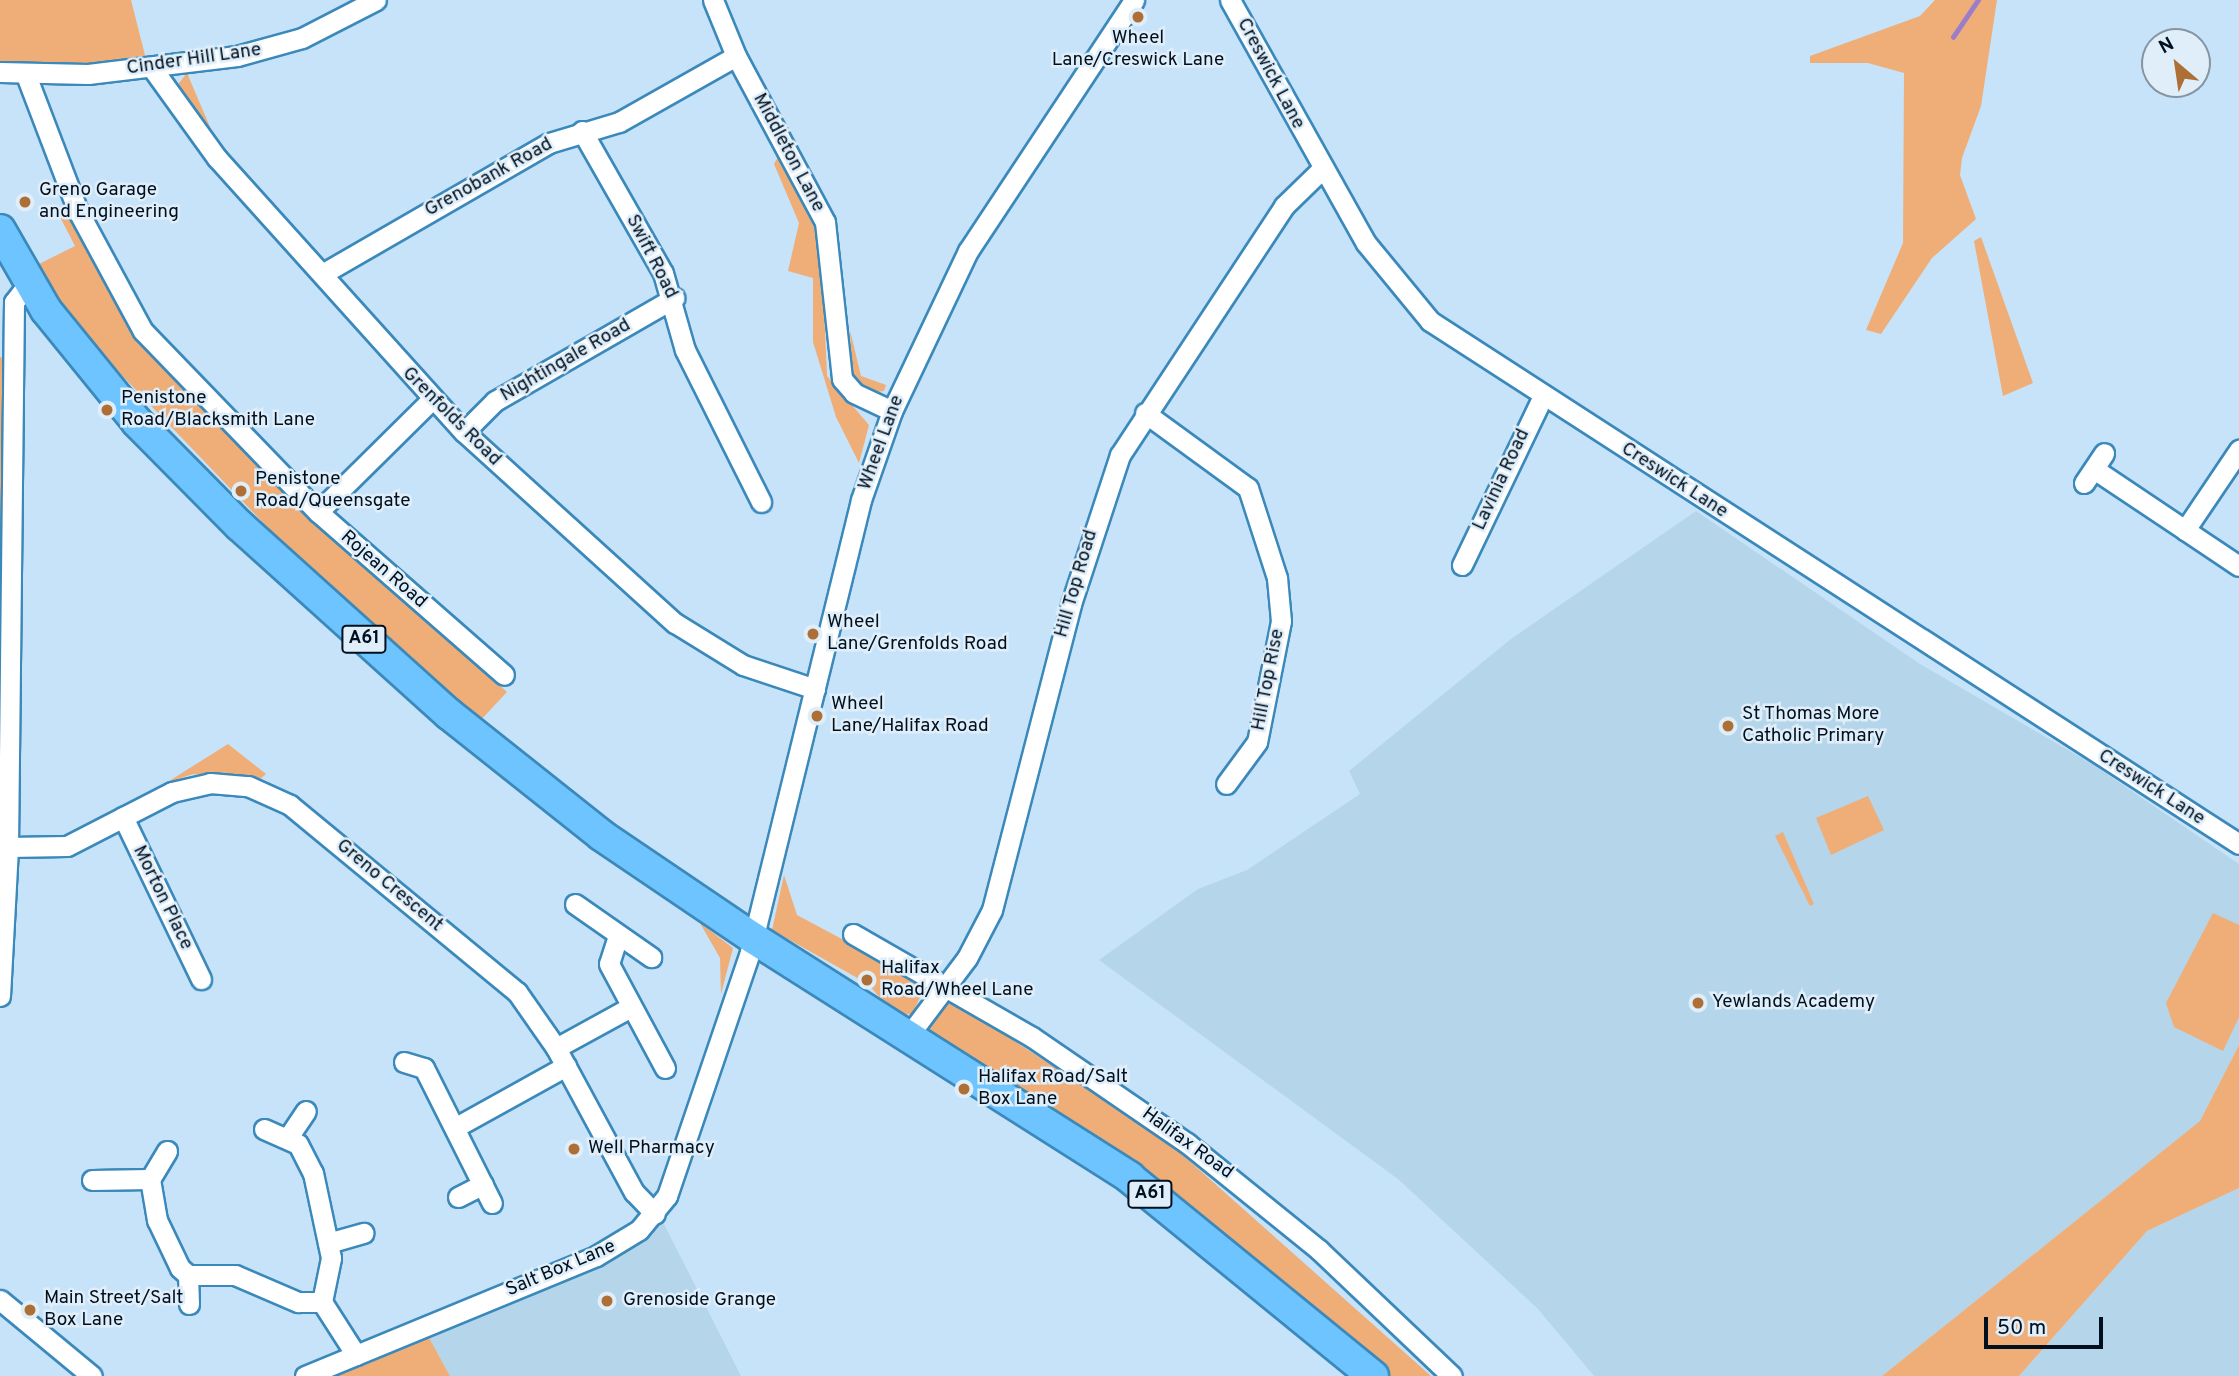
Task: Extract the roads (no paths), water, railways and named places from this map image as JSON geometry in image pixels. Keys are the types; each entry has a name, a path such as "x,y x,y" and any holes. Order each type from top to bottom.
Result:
{"highway":[{"name":"A61","path":"0,230 29,283 137,422 345,622 534,784 752,939 909,1035 1129,1177 1373,1376"}],"street":[{"name":"Cinder Hill Lane","path":"0,72 26,75 152,68 271,49 376,0"},
{"name":"Middleton Lane","path":"713,0 736,57 825,222 842,379 854,393 892,411"},
{"name":"Wheel Lane","path":"752,939 862,500 892,411 968,251 1135,0"},
{"name":"Creswick Lane","path":"1230,0 1322,169 1407,299 1464,346 2239,844"},
{"name":"Grenobank Road","path":"322,274 540,148 582,131 619,122 736,57"},
{"name":"Grenfolds Road","path":"152,68 178,111 464,432 675,623 743,665 815,689"},
{"name":"Rojean Road","path":"26,75 60,172 125,305 165,359 318,512 504,675"},
{"name":"Swift Road","path":"582,131 674,298 685,350 761,502"},
{"name":"Hill Top Road","path":"909,1035 946,985 992,910 1100,503 1145,413 1284,206 1322,169"},
{"path":"0,996 8,847 14,302 29,283"},
{"name":"Nightingale Road","path":"464,432 495,401 674,298"},
{"name":"Lavinia Road","path":"1462,565 1543,396"},
{"path":"318,512 432,399"},
{"name":"Hill Top Rise","path":"1145,413 1248,488 1278,578 1281,621 1257,742 1226,784"},
{"path":"2185,530 2239,450"},
{"path":"2094,468 2239,565"},
{"name":"Greno Crescent","path":"8,847 54,850 172,792 210,783 248,786 274,796 509,984 556,1048 634,1192 655,1214"},
{"name":"Morton Place","path":"123,817 201,979"},
{"path":"575,904 651,957"},
{"name":"Halifax Road","path":"853,934 946,985 1113,1091 1258,1197 1452,1376"},
{"path":"618,936 607,956 664,1068"},
{"name":"Salt Box Lane","path":"305,1376 596,1256 655,1214 684,1161 752,939"},
{"path":"556,1048 631,1007"},
{"path":"404,1062 424,1069 456,1126 492,1203"},
{"path":"456,1126 566,1066"},
{"path":"289,1136 306,1111"},
{"path":"264,1129 289,1136 313,1173 328,1243 322,1302 356,1355"},
{"path":"167,1151 150,1179 164,1238 188,1275 189,1304"},
{"path":"92,1180 150,1179"},
{"path":"458,1197 483,1184"},
{"path":"328,1243 364,1233"},
{"path":"188,1275 235,1275 288,1299 322,1302"},
{"path":"0,1300 92,1376"}],"waterway":[{"path":"1953,37 1978,0"}],"place":[{"name":"Wheel Lane/Creswick Lane","path":"1138,17"},
{"name":"Greno Garage and Engineering","path":"25,202"},
{"name":"Penistone Road/Blacksmith Lane","path":"107,410"},
{"name":"Penistone Road/Queensgate","path":"241,491"},
{"name":"Wheel Lane/Grenfolds Road","path":"813,634"},
{"name":"Wheel Lane/Halifax Road","path":"817,716"},
{"name":"St Thomas More Catholic Primary","path":"1728,726"},
{"name":"Halifax Road/Wheel Lane","path":"867,980"},
{"name":"Yewlands Academy","path":"1698,1003"},
{"name":"Halifax Road/Salt Box Lane","path":"964,1089"},
{"name":"Well Pharmacy","path":"574,1149"},
{"name":"Grenoside Grange","path":"607,1301"},
{"name":"Main Street/Salt Box Lane","path":"30,1310"}]}
